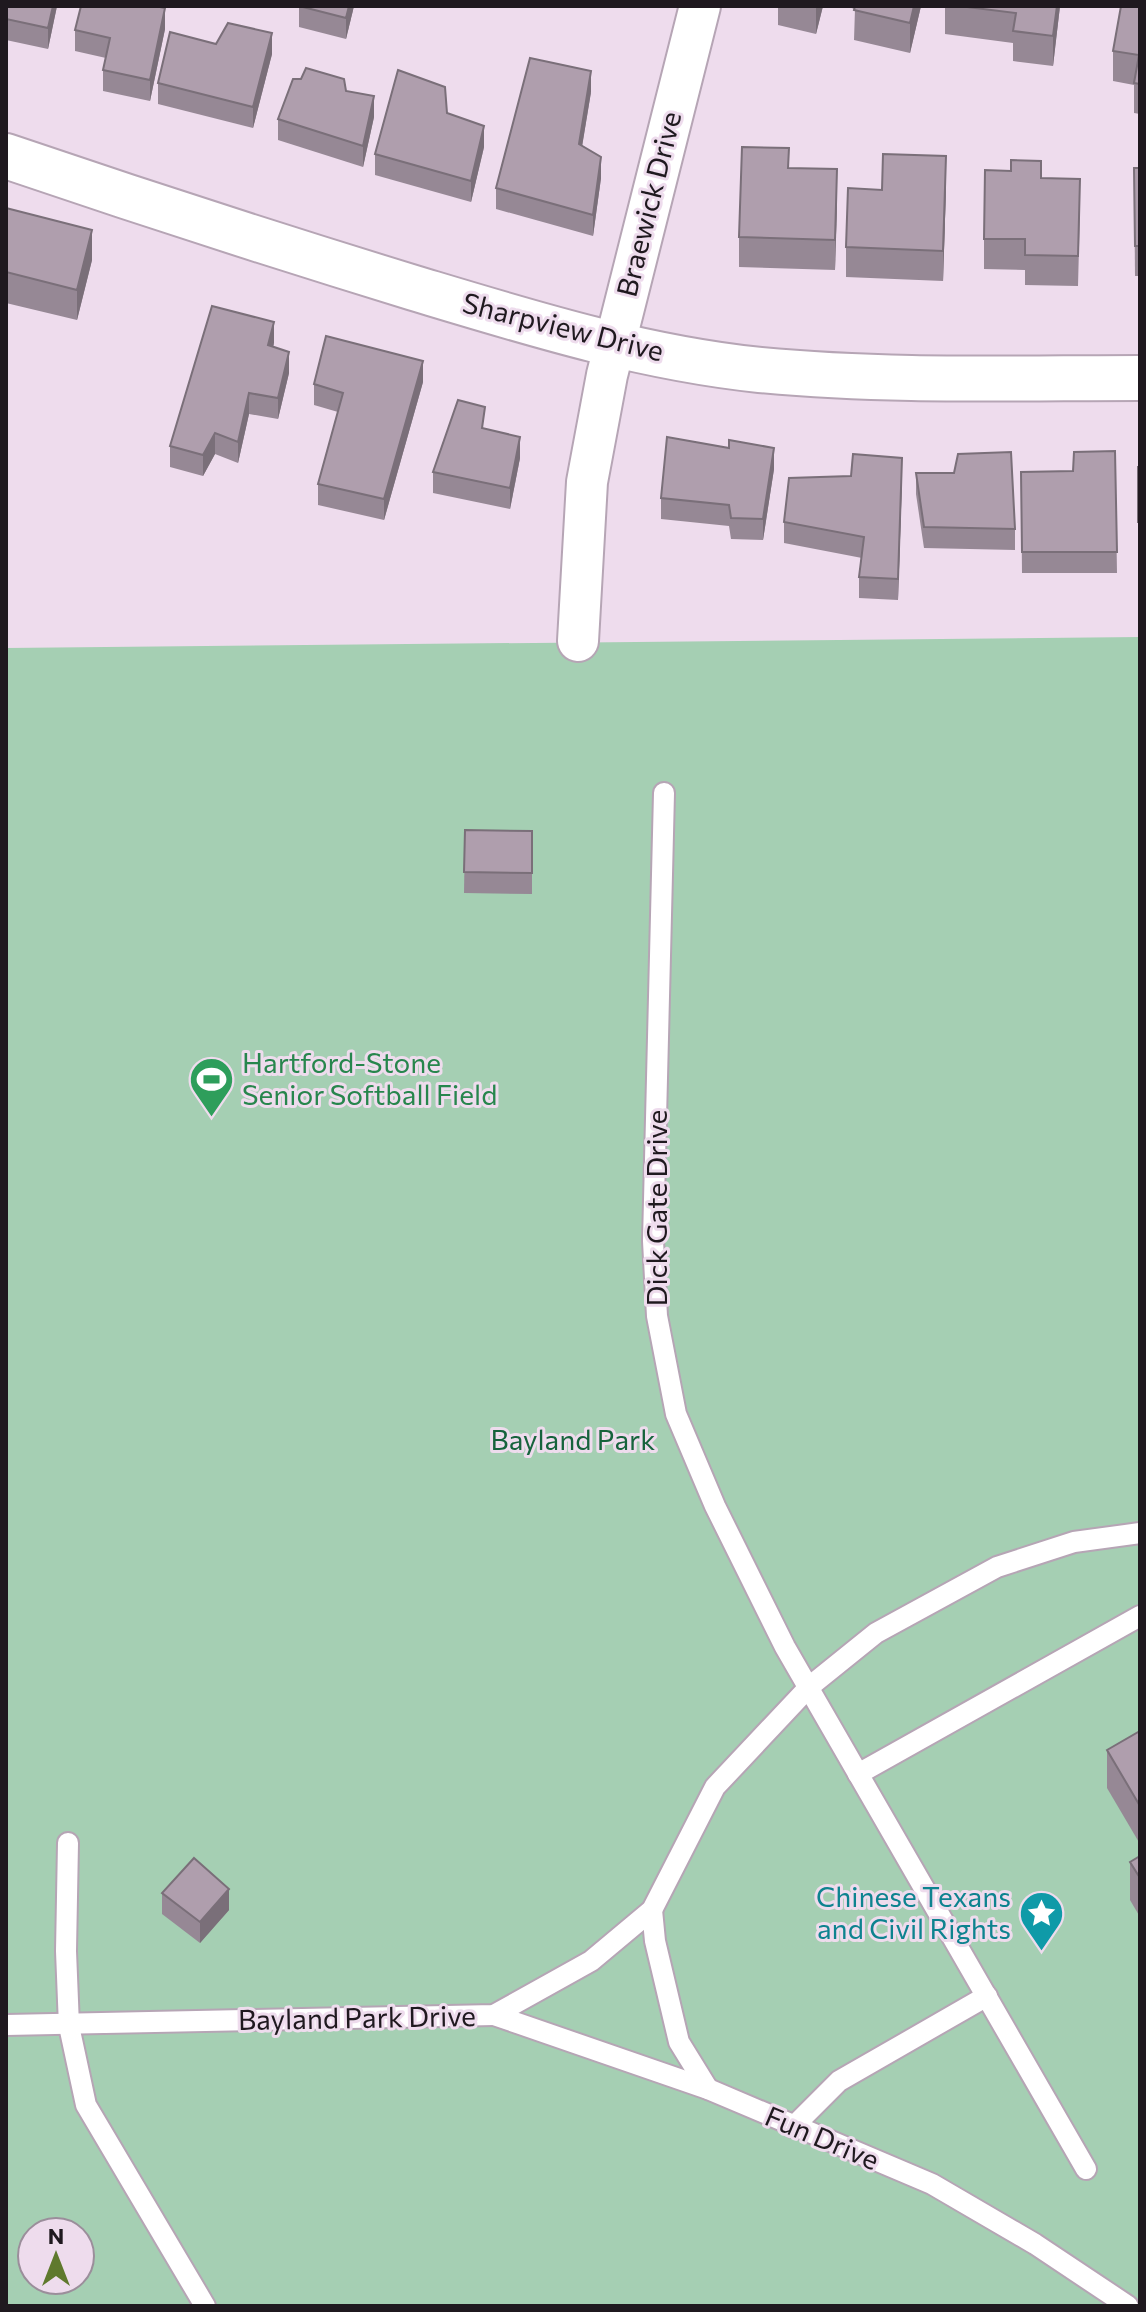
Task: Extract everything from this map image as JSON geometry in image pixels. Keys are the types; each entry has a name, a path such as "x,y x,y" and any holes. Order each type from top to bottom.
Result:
{"street":[{"name":"Braewick Drive","path":"578,641 587,482 614,344 700,6"},
{"name":"Sharpview Drive","path":"6,156 208,225 503,315 614,344 758,369 897,379 1140,378"}],"lane":[{"name":"Dick Gate Drive","path":"664,793 653,1241 657,1316 676,1414 715,1506 785,1647 1086,2169"},
{"name":"Bayland Park Drive","path":"6,2025 494,2015 591,1961 652,1910 715,1787 809,1687 876,1633 997,1567 1074,1542 1140,1533"},
{"path":"858,1774 1140,1616"},
{"path":"68,1843 66,1951 69,2026 86,2105 205,2306"},
{"path":"652,1910 655,1941 679,2042 708,2089"},
{"path":"793,2127 839,2081 987,1996"},
{"name":"Fun Drive","path":"494,2015 708,2089 932,2184 1035,2244 1128,2306"}],"green space":[{"name":"Bayland Park","path":"1140,637 1140,2306 6,2306 6,648"}],"building":[{"path":"6,6 53,6 48,28 6,19"},
{"path":"81,6 165,8 150,80 103,70 110,38 75,30"},
{"path":"299,6 349,6 346,18"},
{"path":"855,6 914,6 910,23 854,10"},
{"path":"959,6 1057,6 1053,36 1013,31 1016,13"},
{"path":"1121,6 1140,6 1140,84 1134,83 1139,55 1113,51"},
{"path":"228,23 272,33 253,107 158,83 170,32 216,44"},
{"path":"530,58 591,71 579,144 601,157 593,215 496,188"},
{"path":"306,68 344,79 346,91 374,96 363,146 278,119 293,79 301,79"},
{"path":"398,70 445,87 447,113 484,126 471,181 375,154"},
{"path":"742,147 789,148 788,168 837,169 835,240 739,237"},
{"path":"883,154 946,156 943,251 846,247 848,188 882,190"},
{"path":"1011,160 1041,161 1041,178 1080,179 1078,256 1025,255 1025,239 984,239 985,170 1011,171"},
{"path":"1134,168 1140,168 1140,246 1135,246"},
{"path":"6,208 92,230 77,290 6,272"},
{"path":"212,306 274,322 268,345 289,352 278,398 249,393 238,442 215,433 203,455 170,446"},
{"path":"326,336 423,361 384,499 318,484 343,393 314,384"},
{"path":"458,400 485,407 482,428 520,437 510,488 433,472"},
{"path":"667,437 729,448 729,440 774,448 763,519 731,518 729,505 661,498"},
{"path":"1115,451 1117,552 1022,552 1021,472 1073,471 1074,452"},
{"path":"1011,452 1015,529 924,527 916,473 954,473 958,454"},
{"path":"853,454 902,458 898,579 859,577 864,537 784,522 789,478 851,476"},
{"path":"1140,467 1140,522 1138,522"},
{"path":"465,830 532,831 532,873 464,872"},
{"path":"1140,1731 1140,1806 1107,1750"},
{"path":"1140,1856 1140,1878 1130,1862"},
{"path":"194,1858 229,1889 200,1922 162,1893"}],"place":[{"name":"Hartford-Stone Senior Softball Field","path":"211,1118"},
{"name":"Chinese Texans and Civil Rights","path":"1042,1952"}]}
